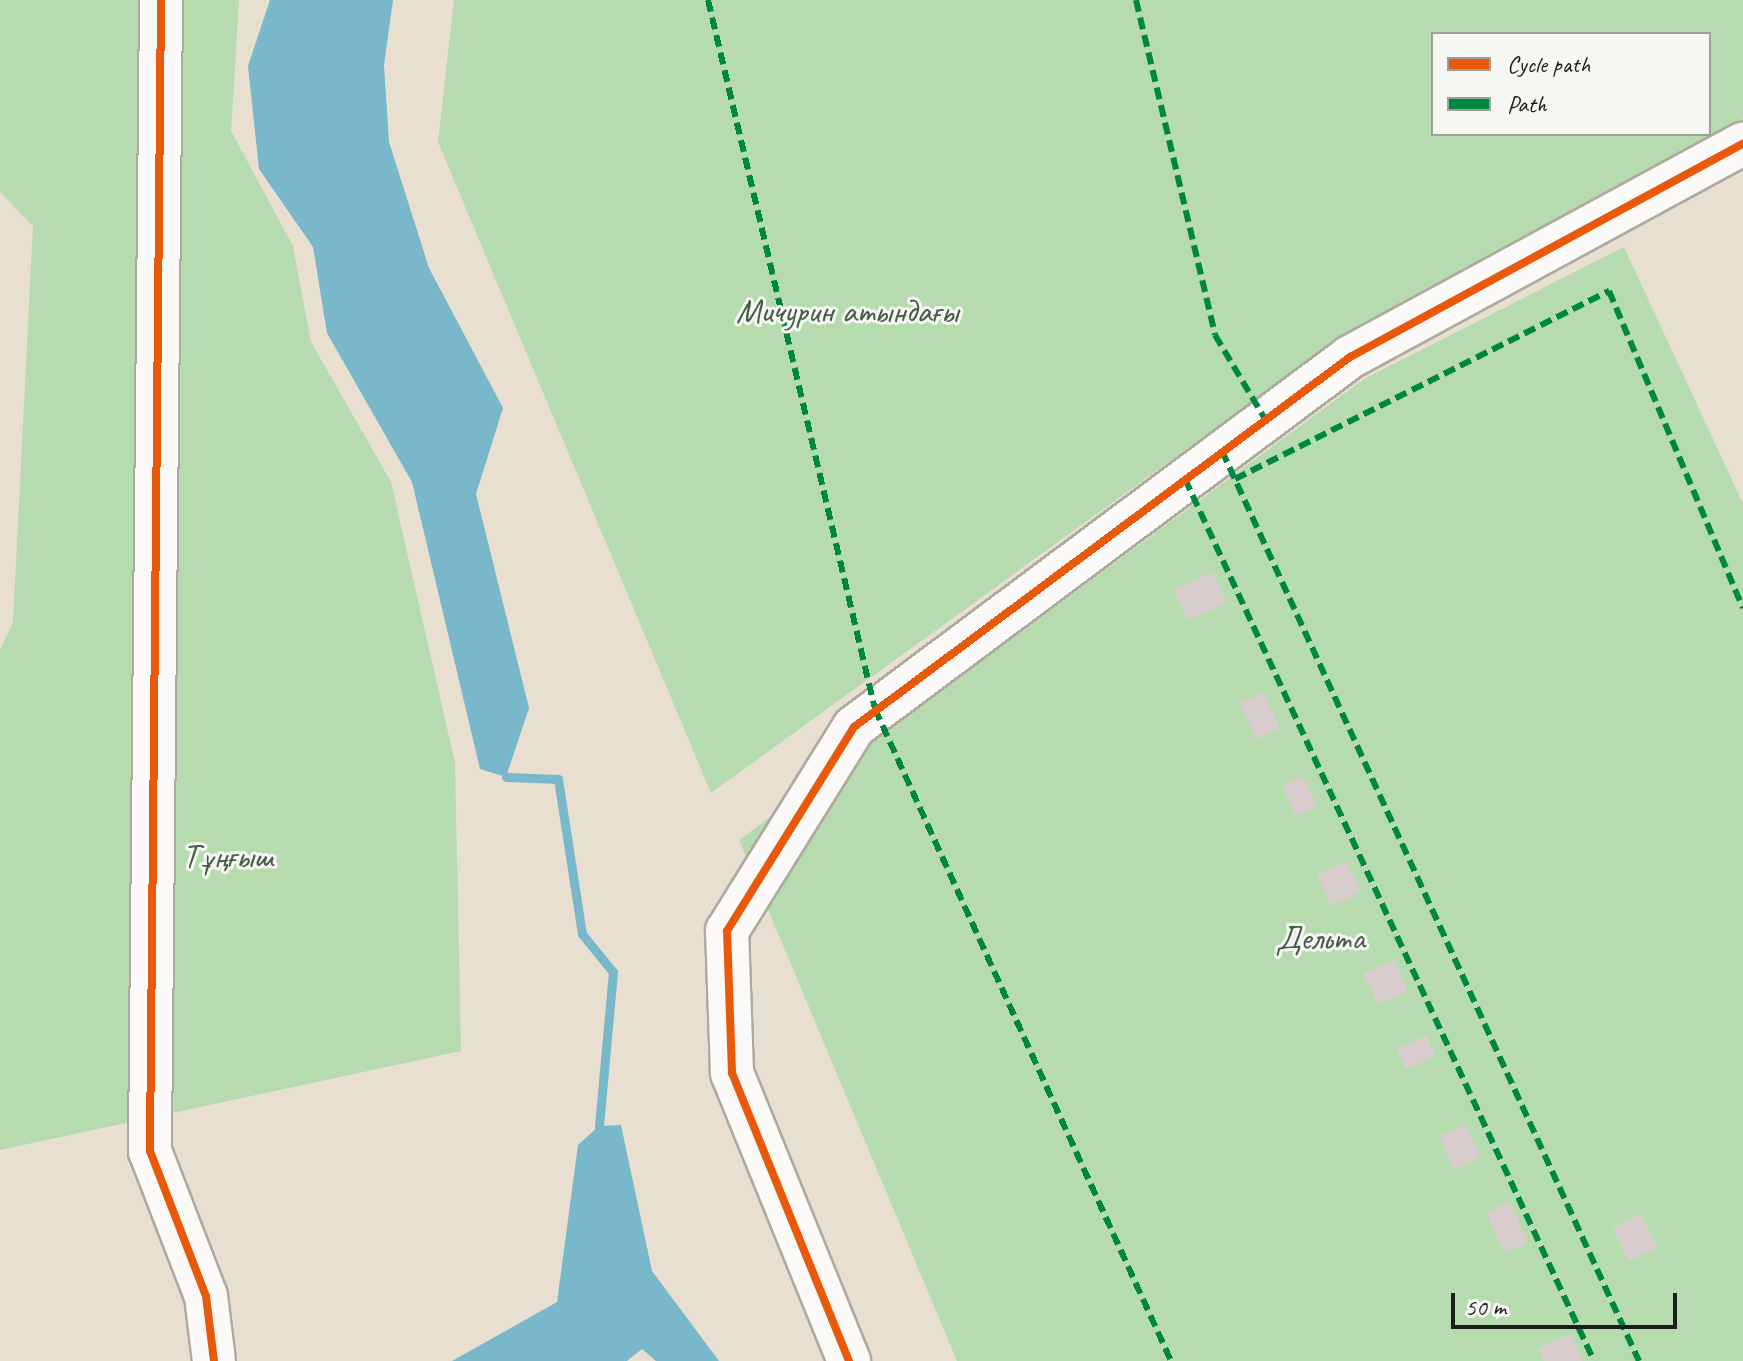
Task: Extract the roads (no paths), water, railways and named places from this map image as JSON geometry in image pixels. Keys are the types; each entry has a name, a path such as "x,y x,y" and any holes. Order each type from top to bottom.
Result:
{"street":[{"path":"161,0 150,1151 206,1296 214,1361"},
{"path":"849,1361 732,1073 727,931 854,727 1350,357 1743,144"}],"water":[{"path":"270,0 393,0 384,65 389,142 429,268 503,408 476,494 529,708 506,777 480,769 412,482 327,333 313,247 259,169 248,66"},
{"path":"621,1125 652,1271 719,1361 656,1361 642,1349 627,1361 452,1361 557,1302 578,1145 599,1126"}],"waterway":[{"path":"506,777 558,779 582,934 613,972 599,1126"}],"park label":[{"name":"Мичурин атындағы","path":"847,311"},
{"name":"Тұңғыш","path":"228,856"},
{"name":"Дельта","path":"1320,938"}]}
